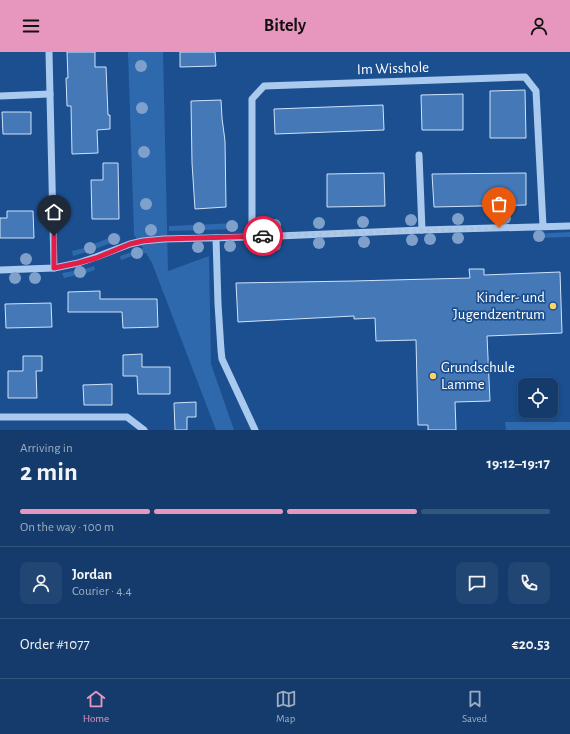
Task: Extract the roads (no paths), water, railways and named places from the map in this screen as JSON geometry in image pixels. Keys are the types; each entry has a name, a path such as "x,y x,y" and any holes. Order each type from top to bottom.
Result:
{"street":[{"path":"49,52 54,268"},
{"name":"Im Wisshole","path":"252,237 252,98 264,86 524,76 536,92 543,226"},
{"path":"0,96 50,94"},
{"path":"419,155 422,230"},
{"path":"0,270 54,268 96,258 130,244 164,239 570,226"},
{"path":"216,238 218,304 222,359 255,430"},
{"path":"0,417 127,417 144,430"}],"place":[{"name":"Kinder- und Jugendzentrum","path":"553,306"},
{"name":"Grundschule Lamme","path":"433,376"}]}
